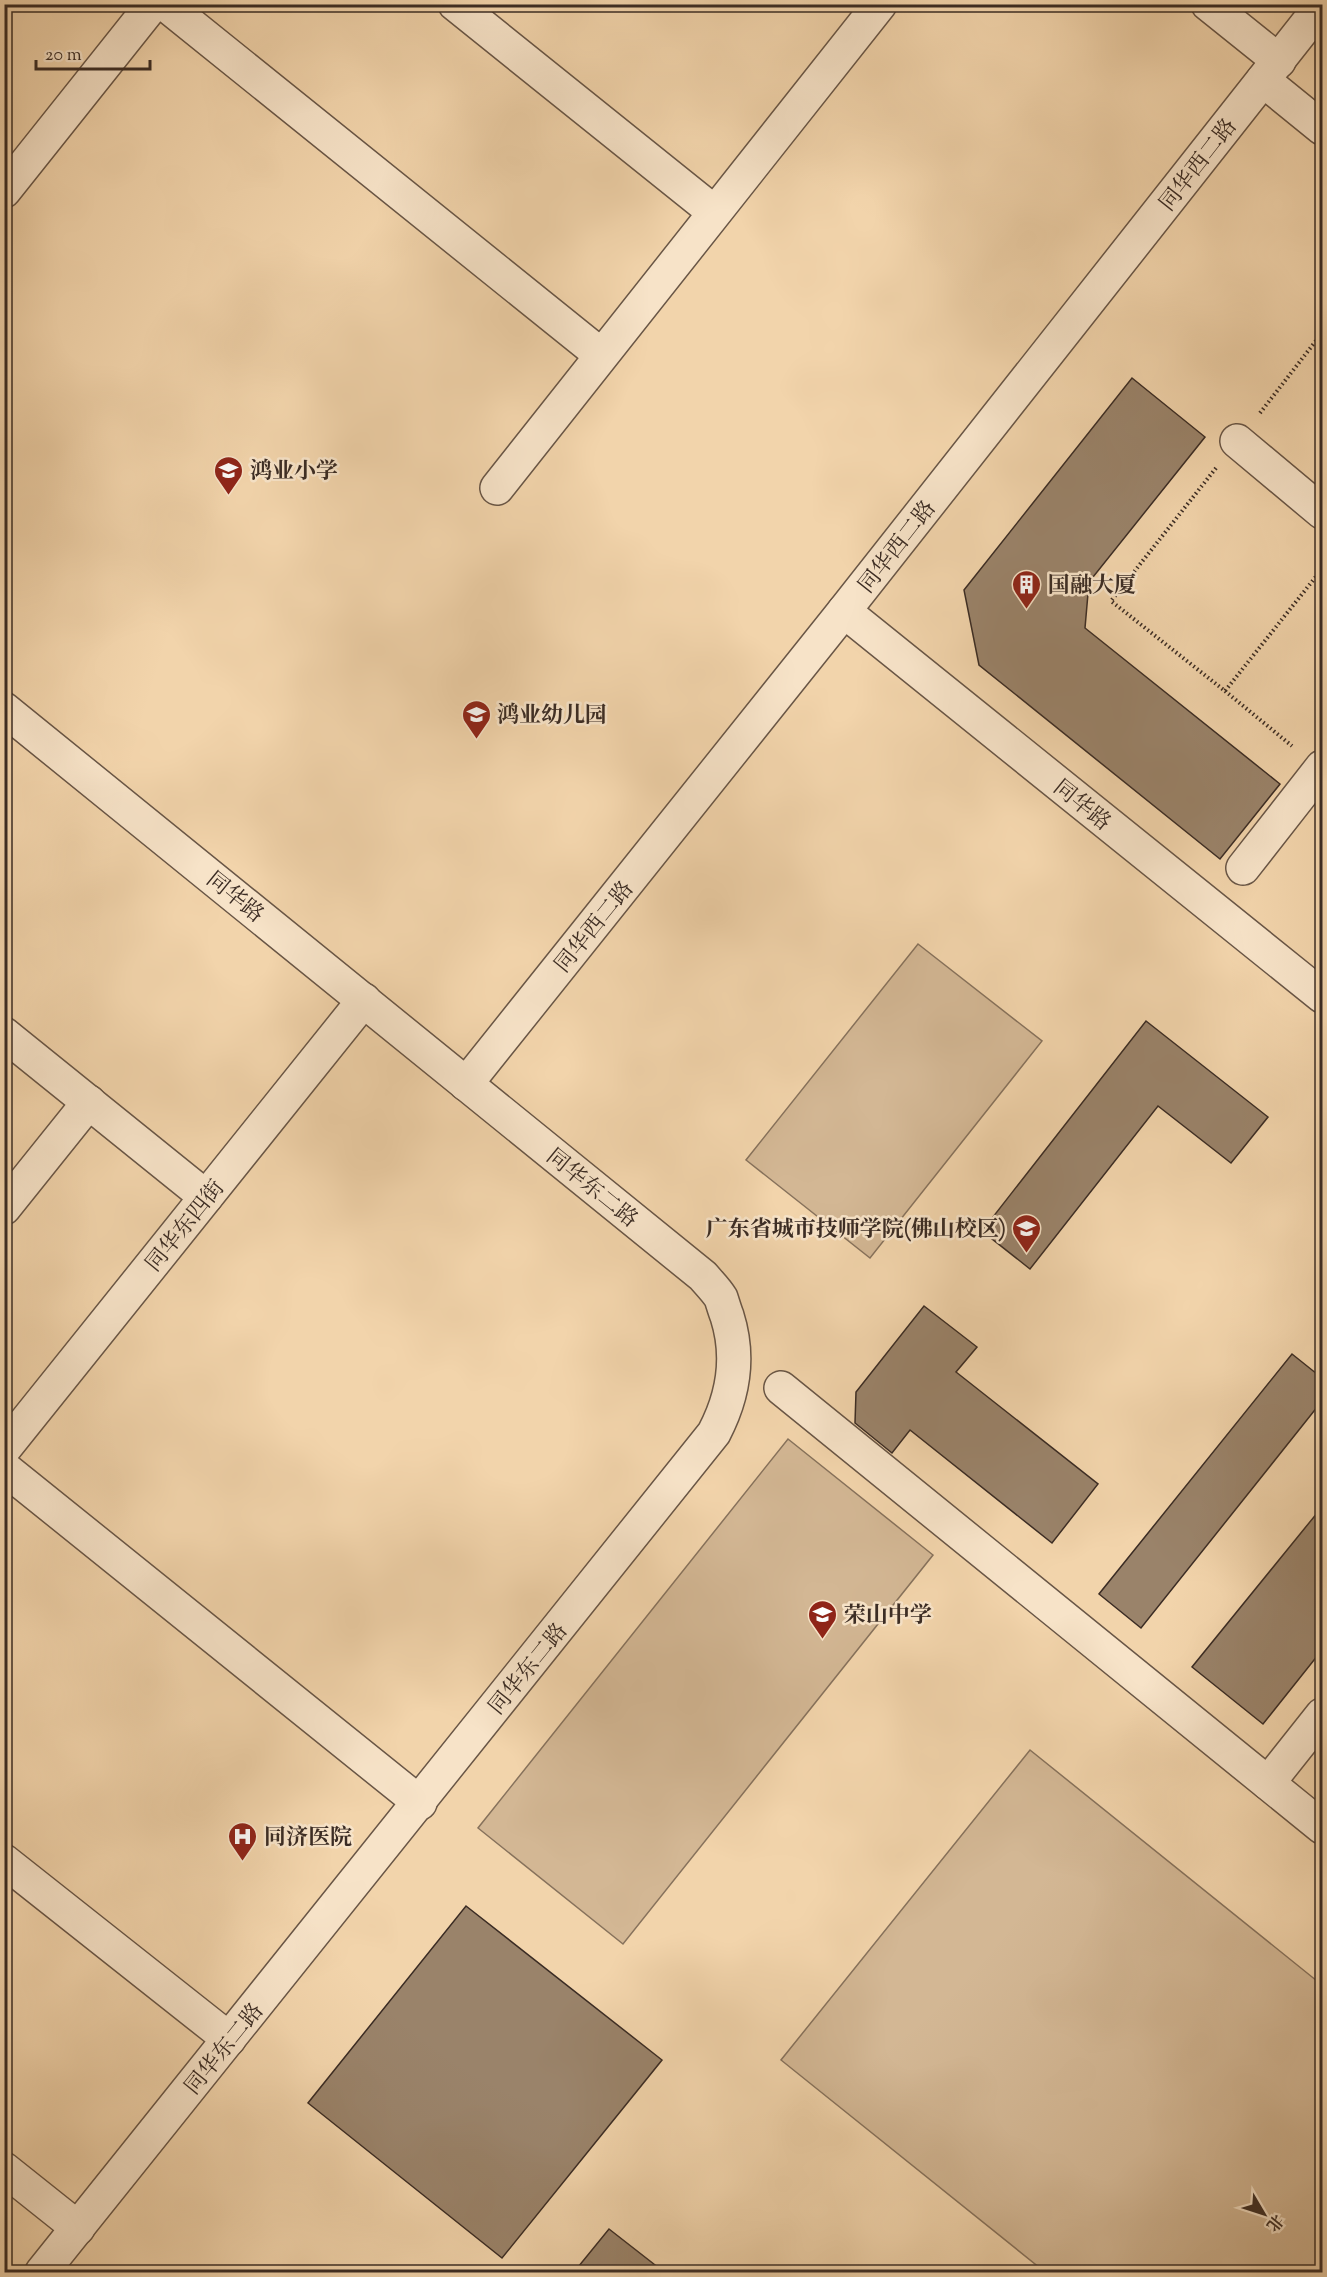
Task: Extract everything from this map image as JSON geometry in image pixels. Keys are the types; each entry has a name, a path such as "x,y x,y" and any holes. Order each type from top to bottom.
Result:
{"street":[{"path":"4,191 153,4"},
{"path":"165,4 601,355"},
{"path":"455,4 714,212"},
{"path":"497,488 880,4"},
{"path":"1208,4 1323,128"},
{"name":"同华西二路","path":"466,1084 844,611 1323,5"},
{"path":"1237,441 1323,512"},
{"name":"同华路","path":"844,611 1323,996"},
{"name":"同华路","path":"4,708 466,1084"},
{"path":"1243,868 1321,768"},
{"name":"同华东四街","path":"4,1449 364,1000"},
{"path":"4,1034 206,1197"},
{"name":"同华东二路","path":"42,2272 420,1803 714,1433 726,1410 734,1382 735,1356 721,1298 703,1276 466,1084"},
{"path":"4,1208 89,1102"},
{"path":"781,1388 1323,1827"},
{"path":"4,1468 420,1803"},
{"path":"1268,1783 1323,1715"},
{"path":"4,1861 230,2039"},
{"path":"4,2169 78,2228"}],"path":[{"path":"1321,768 1111,601 1323,333"},
{"path":"1225,691 1323,568"}],"shaded area":[{"path":"918,944 1042,1041 870,1258 746,1160"},
{"path":"788,1439 933,1555 623,1944 478,1828"},
{"path":"1030,1750 1322,1985 1322,2272 1045,2272 781,2060"}],"building":[{"name":"国融大厦","path":"1132,378 1205,437 1089,582 1085,628 1280,784 1220,859 979,665 964,590"},
{"path":"1146,1021 1268,1117 1231,1163 1158,1106 1030,1269 982,1231"},
{"path":"924,1306 977,1347 956,1372 1098,1484 1052,1543 910,1430 892,1453 855,1423 856,1392"},
{"path":"1292,1354 1322,1378 1322,1401 1141,1628 1099,1594"},
{"path":"1322,1507 1322,1650 1263,1724 1192,1667"},
{"path":"466,1906 662,2060 502,2258 308,2103"},
{"path":"609,2229 664,2272 574,2272"}],"place":[{"name":"鸿业小学","path":"229,496"},
{"name":"国融大厦","path":"1027,610"},
{"name":"鸿业幼儿园","path":"476,740"},
{"name":"广东省城市技师学院(佛山校区)","path":"1027,1254"},
{"name":"荣山中学","path":"823,1640"},
{"name":"同济医院","path":"243,1862"}]}
